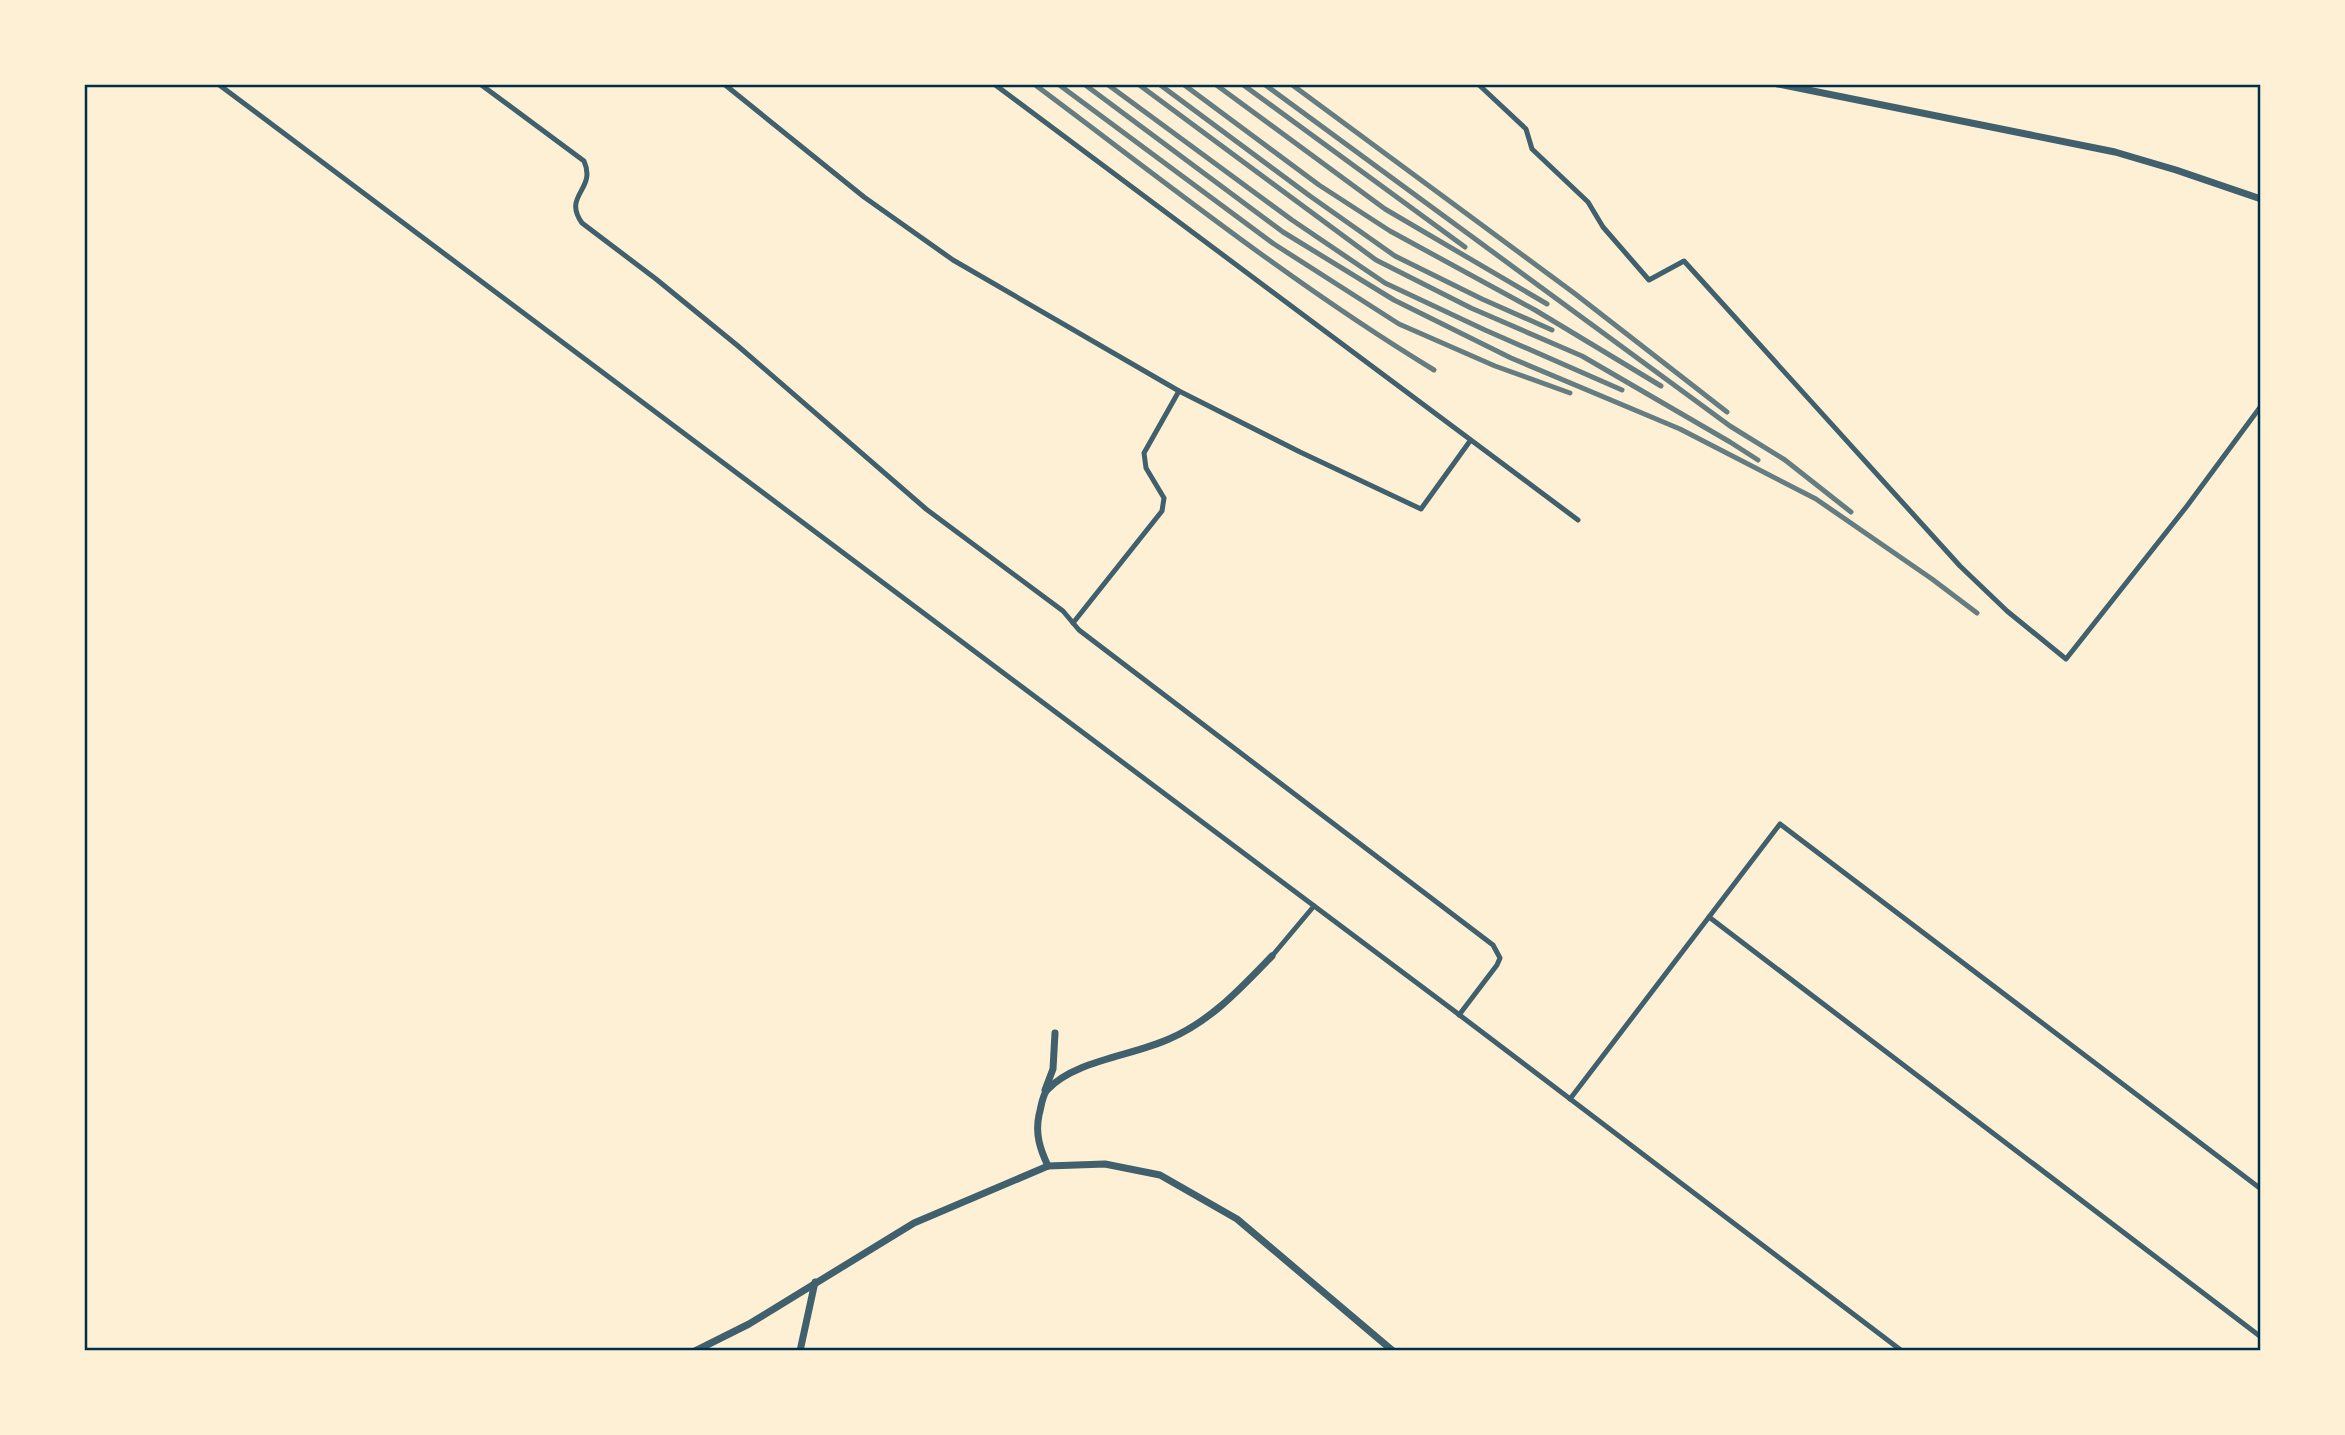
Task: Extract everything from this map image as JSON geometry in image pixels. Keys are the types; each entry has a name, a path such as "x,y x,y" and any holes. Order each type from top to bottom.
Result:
{"street":[{"path":"1778,84 2115,152 2261,199"},
{"path":"1045,1092 1069,1073 1169,1039 1205,1019 1233,997 1272,956"},
{"path":"1048,1166 1038,1147 1038,1121 1053,1069 1055,1033"},
{"path":"695,1351 749,1324 915,1223 1048,1166 1105,1164 1160,1175 1237,1219 1393,1351"},
{"path":"800,1351 815,1282"}],"lane":[{"path":"218,84 1450,1007 1902,1351"},
{"path":"480,84 584,161 588,171 585,184 575,202 575,213 582,223 738,346 926,509 1063,611 1073,623 1493,945 1500,958 1497,965 1459,1015"},
{"path":"724,84 864,197 953,260 1179,391 1300,452 1421,509 1470,441"},
{"path":"994,84 1578,520"},
{"path":"1478,84 1526,129 1532,149 1588,202 1603,227 1649,280 1684,261 1960,566 2007,611 2066,659 2187,506 2261,406"},
{"path":"1073,623 1162,511 1164,498 1146,468 1144,453 1179,391"},
{"path":"1570,1099 1780,824 2261,1189"},
{"path":"1272,956 1314,906"},
{"path":"1709,917 2261,1337"}],"railway":[{"path":"1034,84 1280,268 1434,370"},
{"path":"1058,84 1274,244 1399,324 1495,366 1570,393"},
{"path":"1084,84 1283,232 1394,300 1511,358 1680,429 1816,499 1977,613"},
{"path":"1107,84 1292,220 1385,283 1622,390"},
{"path":"1138,84 1376,260 1471,308 1582,356 1758,460"},
{"path":"1159,84 1395,256 1552,330"},
{"path":"1183,84 1319,185 1390,231 1535,310 1661,386"},
{"path":"1215,84 1385,209 1547,304"},
{"path":"1242,84 1465,247"},
{"path":"1264,84 1730,426 1785,460 1851,512"},
{"path":"1291,84 1574,293 1727,412"}]}
